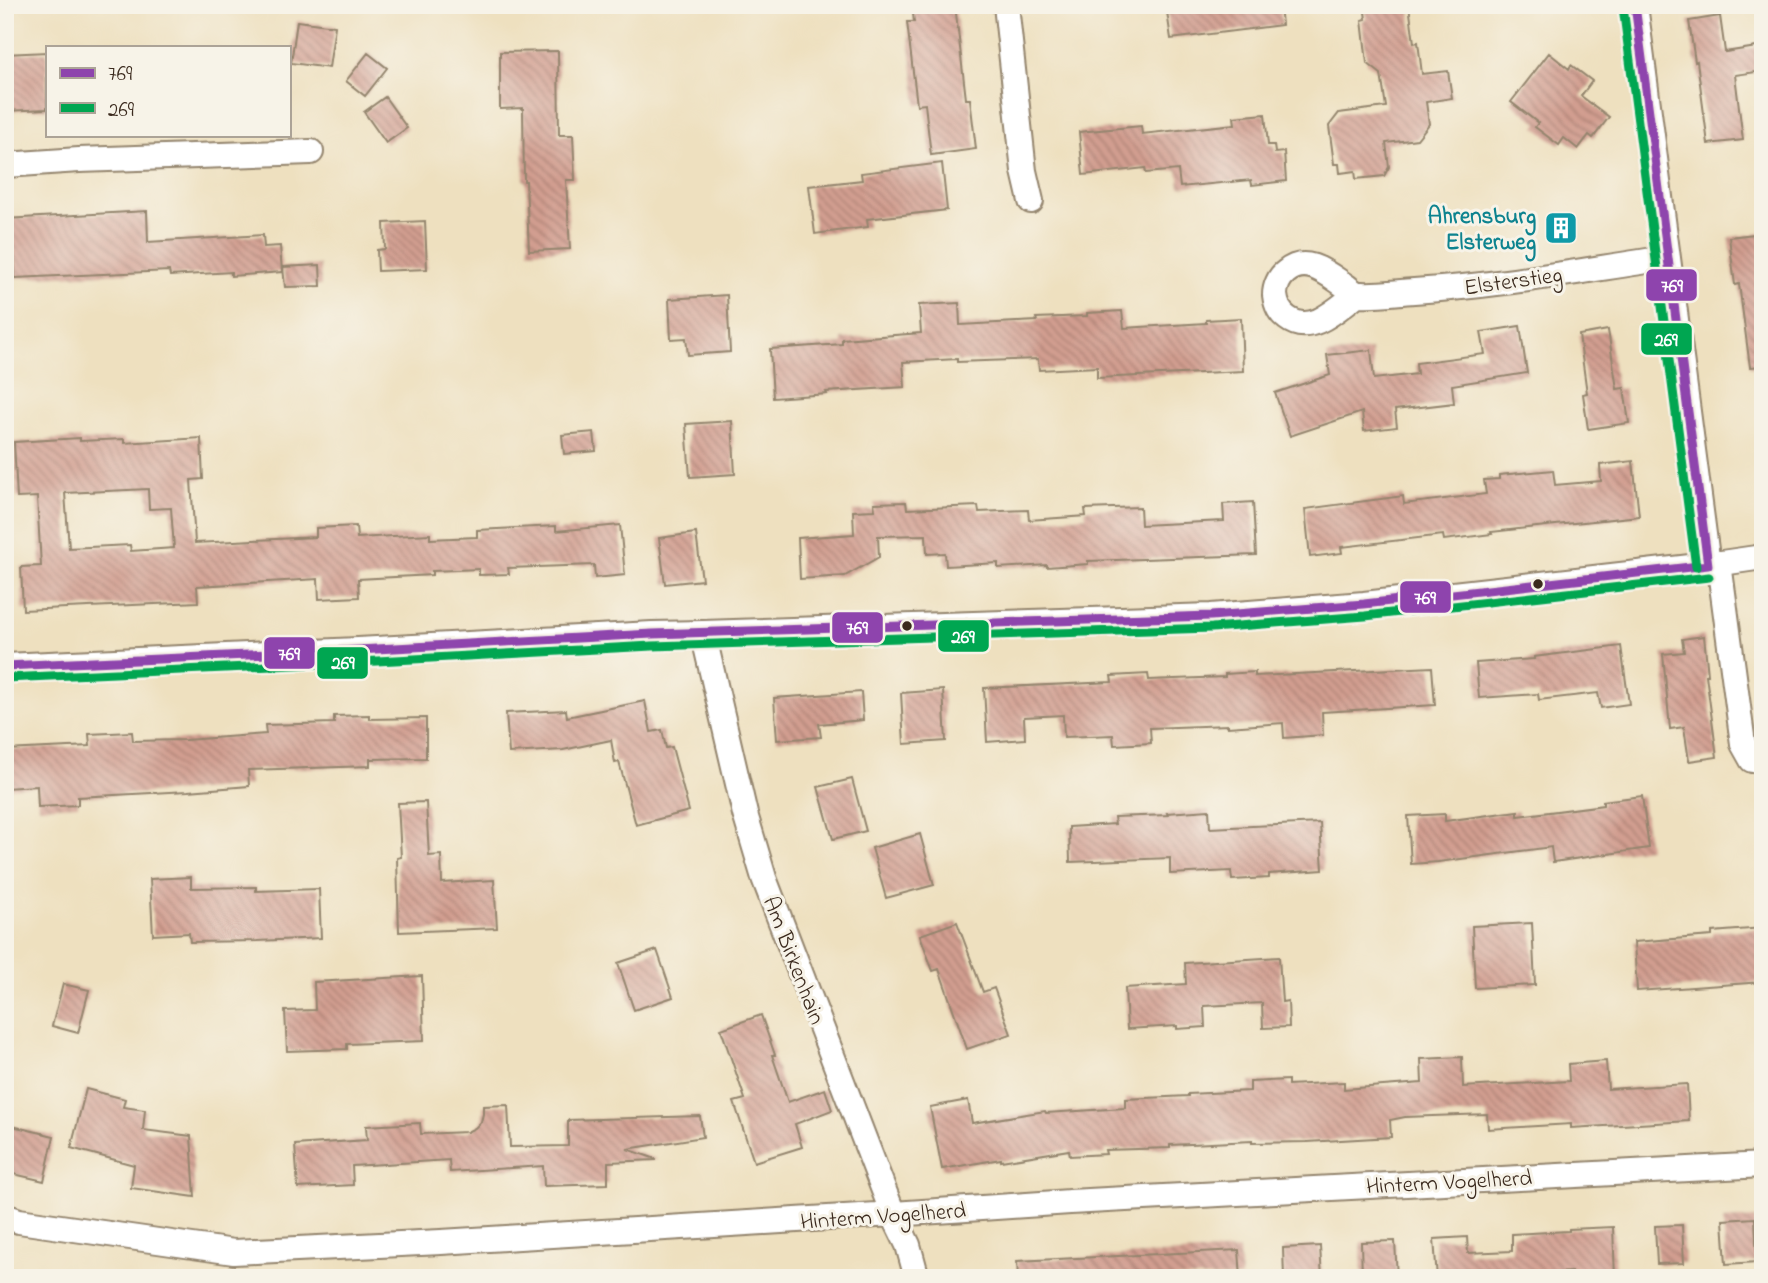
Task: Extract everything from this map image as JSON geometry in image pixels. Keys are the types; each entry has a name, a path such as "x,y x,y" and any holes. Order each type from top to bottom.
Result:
{"street":[{"path":"1006,5 1023,158 1031,201"},
{"path":"1634,5 1668,258 1714,564 1743,744 1752,760"},
{"path":"5,165 311,152"},
{"name":"Elsterstieg","path":"1357,294 1469,286 1668,258"},
{"path":"5,666 652,634 1211,616 1364,604 1763,556"},
{"name":"Am Birkenhain","path":"703,634 745,814 764,878 893,1214 908,1245 917,1278"},
{"name":"Hinterm Vogelherd","path":"5,1216 19,1222 234,1252 455,1241 1084,1201 1763,1165"}],"building":[{"path":"912,5 955,5 966,99 970,99 976,149 931,155 925,104 917,105 907,22 914,22"},
{"path":"1166,5 1280,5 1282,25 1171,39"},
{"path":"1364,5 1409,5 1414,43 1418,42 1422,74 1448,71 1452,98 1426,102 1429,124 1417,139 1386,143 1389,167 1384,176 1356,179 1355,171 1340,173 1339,164 1334,164 1329,126 1339,113 1386,107 1381,74 1367,63 1362,20 1366,19"},
{"path":"1720,16 1725,52 1763,46 1763,71 1735,75 1743,140 1708,144 1689,21"},
{"path":"297,21 335,26 329,68 291,63"},
{"path":"558,51 559,135 573,135 575,180 566,180 570,249 529,251 523,108 500,109 500,52"},
{"path":"46,52 46,109 5,111 5,54"},
{"path":"368,53 387,68 365,96 346,81"},
{"path":"1549,53 1569,69 1571,65 1592,81 1581,96 1609,117 1593,138 1589,135 1578,149 1564,138 1559,145 1535,127 1538,123 1511,102"},
{"path":"385,97 407,128 386,143 364,112"},
{"path":"1265,114 1268,145 1274,145 1275,153 1284,152 1286,181 1252,185 1251,180 1180,187 1178,170 1146,173 1145,168 1083,175 1079,132 1141,126 1142,134 1235,124 1234,117"},
{"path":"942,163 947,210 867,219 868,227 815,234 809,186 862,180 861,173"},
{"path":"147,211 148,242 263,235 264,247 280,246 282,272 231,276 231,272 170,276 169,271 15,278 14,252 5,252 5,219"},
{"path":"425,221 427,269 378,271 377,250 385,249 384,223"},
{"path":"1763,233 1763,366 1750,367 1739,284 1735,285 1729,237"},
{"path":"320,265 321,286 285,287 283,267"},
{"path":"727,295 730,352 688,355 686,338 671,339 669,299"},
{"path":"959,303 960,325 1037,321 1036,318 1087,316 1087,313 1122,311 1124,328 1241,318 1243,371 1097,378 1097,367 1039,370 1038,359 903,362 905,387 773,398 770,349 842,344 842,339 921,333 919,305"},
{"path":"1520,326 1527,373 1452,385 1454,403 1395,410 1397,427 1364,431 1362,412 1290,436 1275,393 1330,375 1327,355 1371,350 1374,379 1417,374 1416,363 1485,354 1481,332"},
{"path":"1608,330 1617,389 1624,388 1629,423 1588,429 1583,394 1587,393 1579,335"},
{"path":"732,421 735,474 690,477 686,424"},
{"path":"594,432 596,451 564,454 562,435"},
{"path":"80,438 80,441 124,439 124,443 201,438 203,479 191,480 195,543 316,537 316,528 356,526 357,538 430,534 430,539 477,537 477,530 556,526 556,531 620,525 625,575 595,578 594,565 508,568 509,574 479,575 479,569 432,571 432,575 358,579 359,597 319,599 318,579 197,586 198,602 23,610 21,567 41,566 37,497 17,498 14,442","holes":["148,489 149,509 171,508 174,548 131,551 130,545 69,548 65,493"]},
{"path":"1633,461 1639,516 1491,532 1492,534 1444,540 1443,535 1341,547 1342,553 1310,557 1305,509 1403,496 1404,504 1486,494 1484,480 1499,479 1499,475 1553,470 1555,485 1601,481 1600,465"},
{"path":"906,502 907,509 978,506 979,512 1028,510 1029,520 1086,516 1085,509 1140,507 1141,525 1224,521 1223,504 1253,502 1256,555 1088,561 1088,564 1047,567 998,568 998,563 946,566 945,553 927,554 926,535 878,536 879,557 845,576 800,579 798,538 854,534 853,511 875,510 874,503"},
{"path":"696,533 702,580 665,584 659,538"},
{"path":"1704,636 1706,675 1717,757 1689,761 1684,727 1670,729 1663,654 1684,652 1682,639"},
{"path":"1621,646 1629,704 1601,708 1598,693 1539,700 1538,694 1479,698 1476,663 1534,659"},
{"path":"1432,667 1435,705 1322,712 1323,735 1284,738 1283,723 1150,728 1151,743 1114,745 1113,735 1064,737 1063,715 1024,717 1025,739 987,742 984,688 1112,682 1111,676 1148,674 1149,680 1225,677 1225,674 1255,672 1255,676"},
{"path":"943,690 946,741 904,744 901,693"},
{"path":"861,692 863,720 819,724 821,737 777,740 774,698"},
{"path":"645,701 651,732 662,730 666,748 672,747 689,811 636,825 619,762 615,763 611,740 563,750 509,753 506,713 566,710 567,717"},
{"path":"369,715 369,719 426,718 426,758 370,759 370,766 248,770 249,786 78,797 78,805 38,807 37,786 5,788 5,750 90,746 89,734 132,732 133,741 266,734 265,725 334,723 334,716"},
{"path":"852,779 866,831 833,839 818,787"},
{"path":"1642,796 1649,848 1553,862 1551,847 1411,864 1408,816 1445,814 1445,821 1518,811 1518,816 1603,805 1603,801"},
{"path":"426,802 429,856 441,855 442,883 494,880 497,928 399,932 397,858 401,857 398,803"},
{"path":"1209,810 1210,828 1320,823 1323,870 1232,880 1231,871 1170,874 1170,858 1070,862 1069,827 1115,824 1114,817"},
{"path":"920,834 934,885 886,898 872,848"},
{"path":"191,877 191,888 256,887 256,891 319,889 321,938 190,942 189,933 153,935 150,879"},
{"path":"957,922 983,992 994,988 1011,1034 967,1049 939,969 933,971 920,935"},
{"path":"1532,923 1535,985 1475,988 1472,926"},
{"path":"1763,928 1763,982 1637,991 1634,942 1712,936 1712,932"},
{"path":"657,950 673,997 634,1010 618,963"},
{"path":"1279,957 1282,1002 1288,1001 1289,1027 1263,1028 1262,1003 1204,1006 1205,1027 1127,1029 1125,988 1186,984 1185,963"},
{"path":"422,976 424,1041 347,1044 347,1049 287,1051 285,1011 315,1010 314,982"},
{"path":"63,984 89,990 78,1033 52,1026"},
{"path":"761,1015 788,1102 825,1089 832,1110 795,1124 802,1147 754,1162 734,1102 745,1099 721,1029"},
{"path":"1462,1057 1463,1087 1569,1081 1568,1064 1606,1061 1608,1089 1687,1084 1689,1121 1571,1128 1571,1124 1488,1129 1487,1114 1405,1117 1390,1120 1391,1137 1170,1145 1170,1148 1105,1150 1106,1154 1070,1156 1069,1150 942,1169 930,1107 968,1100 972,1123 1045,1111 1125,1108 1125,1099 1250,1091 1250,1082 1288,1080 1288,1085 1344,1082 1344,1089 1422,1083 1421,1059"},
{"path":"86,1089 125,1099 123,1107 145,1110 143,1130 191,1136 195,1197 131,1188 134,1165 71,1148"},
{"path":"508,1105 510,1147 568,1146 568,1120 700,1116 703,1137 627,1149 656,1160 608,1162 608,1184 544,1186 543,1166 450,1172 449,1160 352,1166 353,1185 298,1188 295,1145 367,1140 366,1126 420,1123 421,1134 467,1132 481,1122 483,1106"},
{"path":"8,1125 54,1136 44,1181 5,1172 5,1137"},
{"path":"1755,1218 1757,1262 1726,1264 1723,1220"},
{"path":"1682,1225 1684,1263 1657,1264 1655,1226"},
{"path":"1613,1227 1615,1278 1571,1278 1571,1272 1437,1278 1434,1239 1467,1237 1468,1253 1512,1251 1512,1234"},
{"path":"1395,1241 1397,1278 1362,1278 1361,1242"},
{"path":"1320,1246 1322,1278 1284,1278 1283,1248"},
{"path":"1239,1250 1241,1278 1018,1278 1017,1261"}],"transit line":[{"name":"769","path":"1635,5 1708,565"},
{"name":"269","path":"1623,7 1696,567"},
{"name":"769","path":"5,666 652,634 1211,616 1364,604 1708,565"},
{"name":"269","path":"6,678 652,646 1212,628 1365,616 1709,577"}],"place":[{"name":"Ahrensburg Elsterweg","path":"1561,228"}]}
